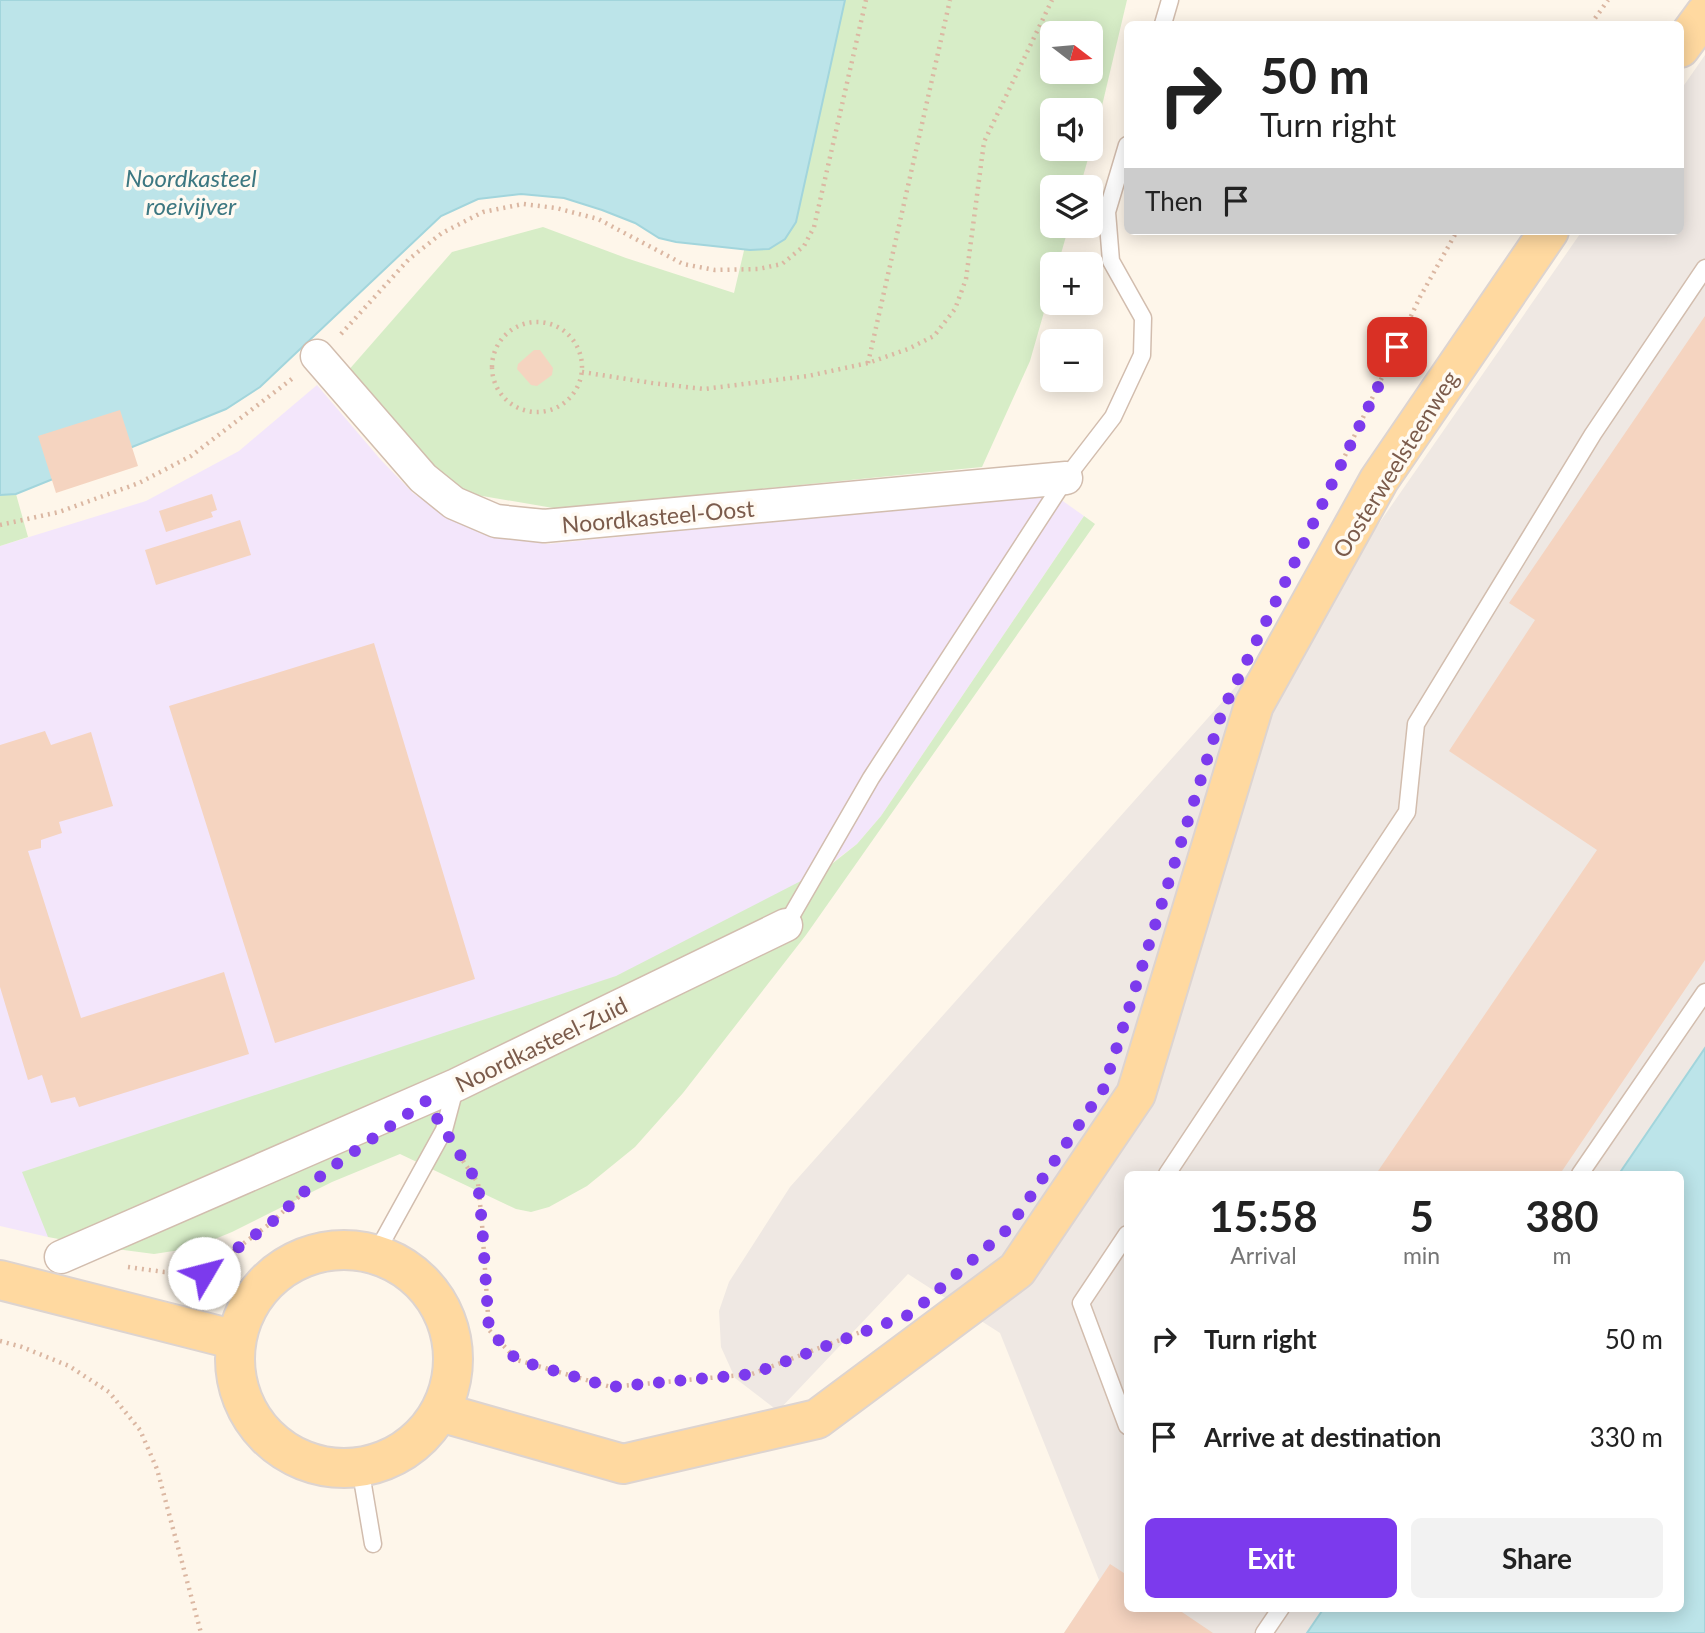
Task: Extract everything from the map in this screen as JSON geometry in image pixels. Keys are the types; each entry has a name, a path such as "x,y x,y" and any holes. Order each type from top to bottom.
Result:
{"main road":[{"path":"1684,42 1705,13"},
{"name":"Oosterweelsteenweg","path":"440,1412 623,1464 817,1419 1017,1270 1136,1094 1254,705 1379,480 1546,235"},
{"path":"348,1249 386,1257 419,1278 442,1310 453,1347 451,1380 440,1412 420,1438 392,1458 360,1467 327,1467 295,1457 267,1438 247,1411 236,1379 236,1340 249,1303 275,1274 309,1255 348,1249"},
{"path":"0,1280 236,1340"}],"street":[{"name":"Noordkasteel-Oost","path":"317,356 423,478 454,503 496,521 544,526 1066,478"},
{"name":"Noordkasteel-Zuid","path":"61,1257 456,1085 786,925"}],"lane":[{"path":"1164,21 1170,0"},
{"path":"786,925 871,778 1066,478 1113,417 1142,355 1143,318 1111,261 1107,212 1124,155"},
{"path":"1169,1171 1407,812 1416,724 1593,434 1705,268"},
{"path":"1582,1171 1705,992"},
{"path":"375,1255 444,1130 456,1085"},
{"path":"1124,1238 1081,1303 1124,1418"},
{"path":"360,1467 373,1544"},
{"path":"1264,1633 1278,1612"}],"path":[{"path":"0,525 59,512 139,483 191,456 311,364 409,259 442,233 483,212 523,204 556,208 598,219 683,264 715,271 758,269 782,264 804,246 814,227 866,0"},
{"path":"868,363 950,0"},
{"path":"582,372 704,389 808,376 868,363 908,349 933,336 955,309 966,279 984,142 1052,0"},
{"path":"1593,21 1608,0"},
{"path":"1339,470 1420,297 1455,235"},
{"path":"536,321 552,324 565,331 575,342 581,356 582,372 578,386 565,403 555,409 529,412 516,407 497,389 492,376 492,361 496,347 504,335 516,327 536,321"},
{"path":"444,1130 478,1183 489,1330 517,1360 611,1387 752,1374 874,1328"},
{"path":"126,1266 164,1272 204,1273 271,1223 307,1189"},
{"path":"0,1341 69,1366 109,1392 140,1430 157,1469 201,1633"}],"shaded area":[{"path":"1705,55 1705,1048 1621,1171 1124,1171 1124,1612 1321,1612 1307,1633 1064,1633 1099,1580 1000,1333 908,1274 778,1411 735,1378 721,1347 719,1311 729,1282 790,1187 1371,535 1579,235 1684,235 1684,85"},
{"path":"317,385 413,493 446,516 482,534 547,544 1053,494 1084,516 881,816 857,844 758,919 48,1237 0,1226 0,546 146,501 239,451"}],"green space":[{"path":"803,0 1127,0 1103,102 1103,98 1040,98 1040,161 1087,161 1083,175 1040,175 1040,238 1066,238 1061,252 1040,252 1040,315 1043,315 1030,361 982,467 559,509 459,492 347,372 452,252 543,227 626,258 734,293"},
{"path":"16,494 28,537 0,546 0,495"},
{"path":"1084,516 1095,524 806,935 683,1093 635,1147 587,1186 549,1207 531,1212 516,1209 400,1154 332,1182 232,1232 193,1248 154,1254 48,1237 22,1172 616,976 828,867 857,844 881,816"}],"water":[{"name":"Noordkasteel roeivijver","path":"0,0 845,0 796,222 785,239 769,249 750,250 659,238 635,223 564,198 521,194 478,199 441,216 260,387 226,409 16,494 0,495"},
{"path":"1705,1048 1705,1633 1307,1633 1321,1612 1684,1612 1684,1171 1621,1171"}],"building":[{"path":"1705,316 1705,960 1562,1171 1378,1171 1597,850 1449,751 1535,620 1509,603"},
{"path":"534,350 540,350 553,368 552,375 537,386 531,385 517,369 518,364"},
{"path":"120,410 138,466 56,493 38,436"},
{"path":"212,494 217,510 211,512 213,517 166,532 159,511"},
{"path":"240,520 251,555 156,585 145,550"},
{"path":"374,643 475,979 275,1043 169,706"},
{"path":"45,731 51,745 91,732 113,806 59,822 62,833 41,840 41,848 28,851 81,1018 224,972 249,1054 79,1107 75,1097 51,1103 42,1075 28,1080 0,987 0,745"},
{"path":"1110,1564 1124,1573 1124,1612 1182,1612 1213,1633 1064,1633"}],"route":[{"path":"204,1273 271,1223 325,1172 426,1101 478,1183 489,1330 517,1360 611,1387 752,1374 911,1314 1009,1228 1104,1088 1222,712 1397,347"}]}
